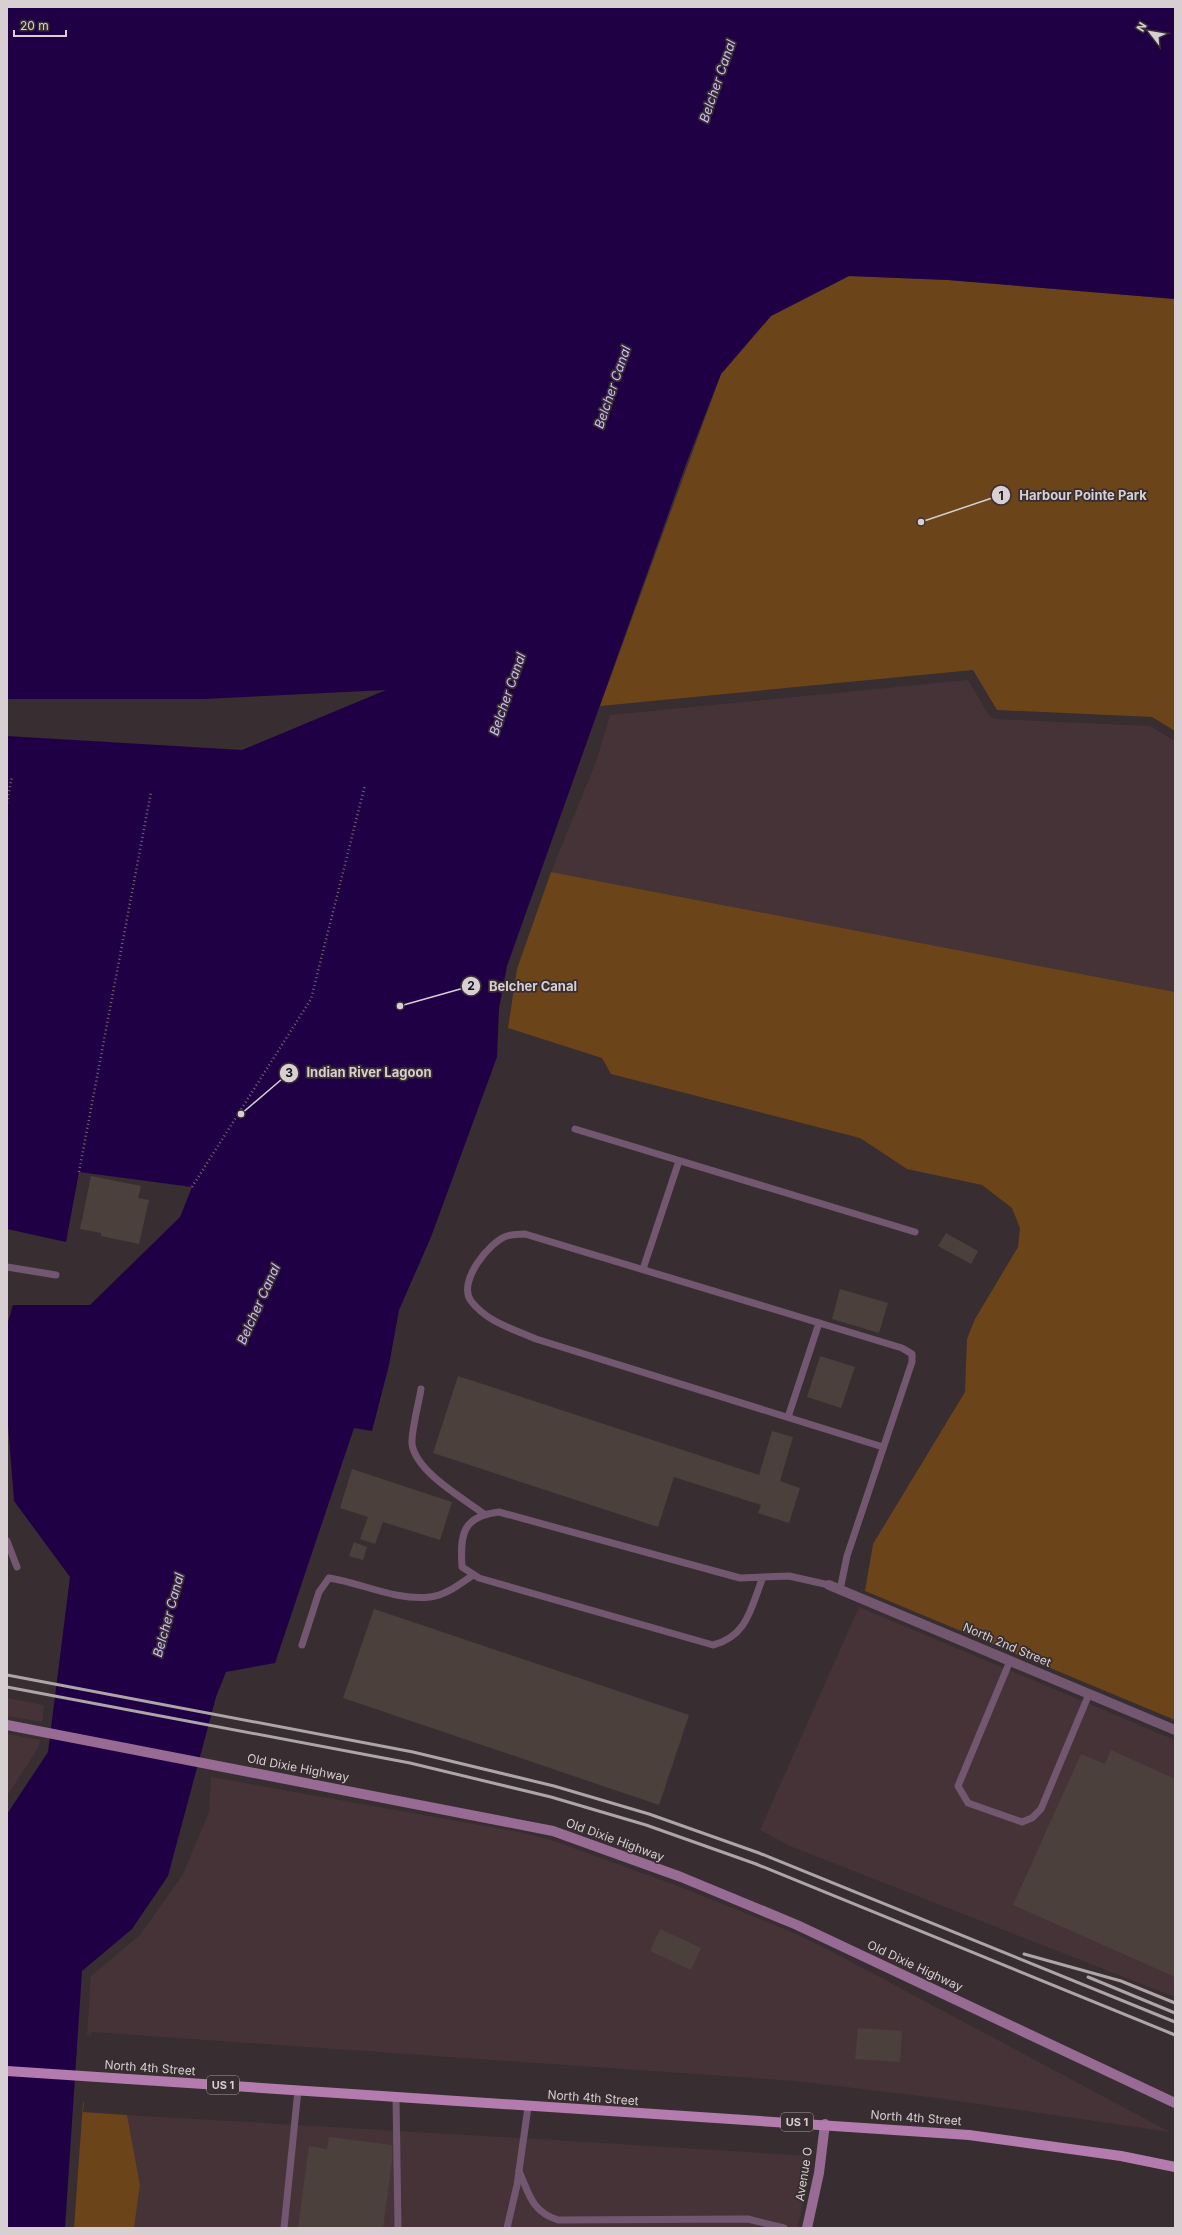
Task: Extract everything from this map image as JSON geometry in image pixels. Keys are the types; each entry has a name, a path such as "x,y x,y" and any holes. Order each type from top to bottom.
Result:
{"main road":[{"name":"North 4th Street","path":"7,2071 528,2107 825,2124 969,2135 1121,2156 1175,2166"}],"street":[{"name":"North 2nd Street","path":"829,1585 1175,1730"},
{"name":"Old Dixie Highway","path":"7,1725 553,1831 681,1877 797,1925 1175,2103"},
{"name":"Avenue O","path":"807,2228 819,2173 825,2124"}],"lane":[{"path":"575,1129 915,1232"},
{"path":"643,1269 680,1161"},
{"path":"840,1590 847,1556 912,1362 912,1354 902,1348 526,1234 507,1236 477,1260 467,1285 470,1300 479,1311 497,1323 536,1338 883,1447"},
{"path":"7,1267 56,1275"},
{"path":"788,1417 819,1323"},
{"path":"422,1389 412,1443 415,1453 428,1471 484,1514"},
{"path":"763,1577 743,1628 727,1642 713,1645 479,1578 462,1567 460,1542 470,1521 484,1514 499,1512 740,1578 763,1577 789,1576 829,1585"},
{"path":"7,1541 17,1567"},
{"path":"302,1645 319,1592 329,1578 404,1596 430,1598 443,1593 473,1575"},
{"path":"1010,1661 958,1786 961,1794 968,1803 1022,1822 1032,1818 1041,1809 1089,1694"},
{"path":"284,2228 298,2090"},
{"path":"396,2098 398,2228"},
{"path":"507,2228 519,2171 528,2107"},
{"path":"519,2171 536,2207 545,2216 558,2220 748,2219 784,2228"}],"path":[{"path":"7,803 12,776"},
{"path":"192,1187 311,999 365,785"},
{"path":"79,1172 151,792"}],"shaded area":[{"path":"849,276 948,280 1175,299 1175,731 1152,717 997,710 973,670 600,706 721,374 771,316"},
{"path":"968,680 988,714 994,719 1150,726 1175,741 1175,992 551,872 596,762 610,715"},
{"path":"551,872 1175,992 1175,1720 865,1591 873,1544 965,1392 967,1339 975,1319 1018,1247 1020,1228 1012,1208 982,1185 907,1169 860,1138 611,1074 602,1058 508,1028 517,969"},
{"path":"859,1607 1175,1740 1175,1997 790,1846 760,1830"},
{"path":"7,1698 44,1705 42,1722 7,1716"},
{"path":"7,1734 40,1740 38,1748 7,1796"},
{"path":"211,1777 519,1832 551,1840 678,1886 794,1933 829,1950 1170,2132 937,2098 795,2081 92,2032 91,2036 87,2035 91,1976 140,1935 183,1874 209,1812"},
{"path":"84,2101 83,2112 127,2115 140,2185 134,2228 74,2228 83,2103"},
{"path":"127,2115 811,2156 797,2228 134,2228 140,2185"}],"water":[{"path":"7,7 1175,7 1175,299 948,280 849,276 771,316 721,374 686,464 507,966 499,1008 497,1057 431,1237 399,1310 389,1365 372,1431 354,1428 275,1663 226,1672 216,1697 168,1876 132,1929 82,1971 65,2228 7,2228 7,1814 48,1752 70,1577 14,1501 7,1412 7,1325 13,1305 90,1305 180,1217 192,1187 79,1172 66,1242 7,1229 7,736 242,750 386,690 203,699 7,699"}],"building":[{"path":"91,1176 141,1186 138,1198 149,1200 139,1244 101,1236 101,1233 80,1229"},
{"path":"946,1233 978,1251 971,1264 938,1246"},
{"path":"840,1289 888,1303 879,1333 832,1319"},
{"path":"820,1356 855,1367 841,1408 807,1397"},
{"path":"458,1376 759,1475 772,1431 793,1437 780,1481 800,1488 789,1523 758,1513 761,1505 674,1477 658,1527 433,1453"},
{"path":"352,1469 452,1502 440,1540 383,1522 375,1544 360,1539 368,1517 340,1508"},
{"path":"354,1542 367,1547 363,1560 349,1556"},
{"path":"374,1609 689,1715 659,1805 343,1698"},
{"path":"1111,1750 1175,1779 1175,1977 1013,1905 1081,1754 1105,1764"},
{"path":"660,1929 701,1948 691,1970 650,1951"},
{"path":"858,2028 902,2031 900,2062 855,2059"},
{"path":"329,2137 392,2145 392,2161 383,2228 298,2228 309,2146 327,2149"}],"railway":[{"path":"7,1675 413,1752 554,1786 649,1814 759,1853 1175,2022"},
{"path":"7,1687 410,1763 551,1797 646,1825 756,1864 1175,2035"},
{"path":"1024,1954 1121,1981 1175,2003"},
{"path":"1088,1977 1175,2013"}],"place":[{"name":"Harbour Pointe Park","path":"921,522"},
{"name":"Belcher Canal","path":"400,1006"},
{"name":"Indian River Lagoon","path":"241,1114"}]}
